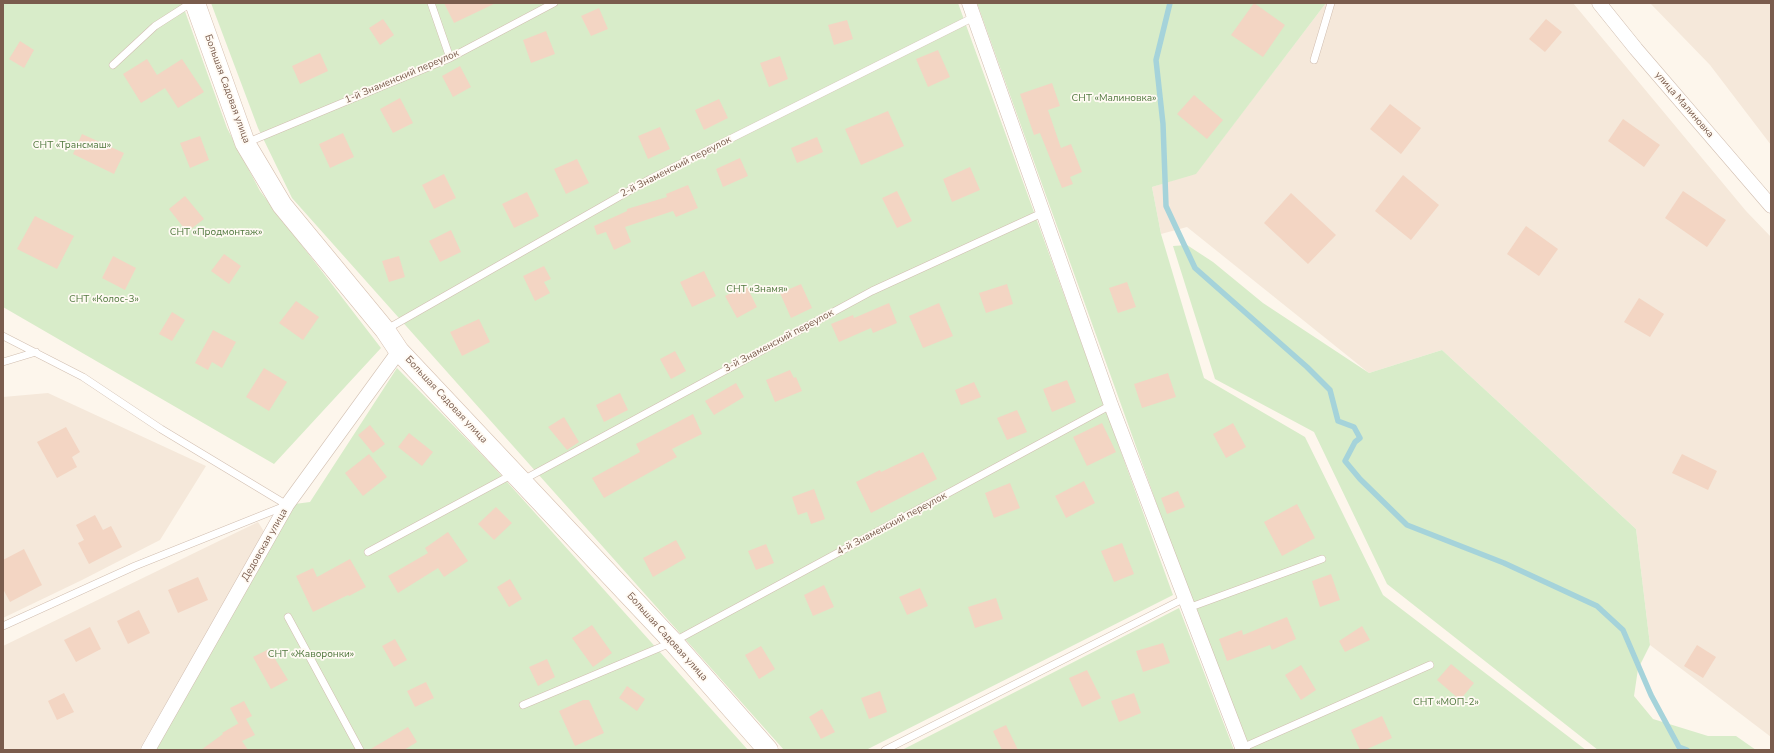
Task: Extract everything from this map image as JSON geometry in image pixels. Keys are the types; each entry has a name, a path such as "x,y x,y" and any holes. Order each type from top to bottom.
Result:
{"street":[{"name":"Большая Садовая улица","path":"195,3 245,143 282,205 385,330 399,351 673,642 768,750"},
{"path":"969,3 1111,405 1243,749"},
{"name":"улица Малиновка","path":"1599,3 1636,49 1771,206"},
{"name":"Дедовская улица","path":"148,750 288,505 399,351"}],"lane":[{"path":"113,65 155,26 191,3"},
{"path":"431,3 450,58"},
{"name":"1-й Знаменский переулок","path":"245,143 450,58 554,3"},
{"path":"1314,60 1331,3"},
{"name":"2-й Знаменский переулок","path":"385,330 650,179 974,17"},
{"name":"3-й Знаменский переулок","path":"368,552 518,477 872,291 1042,212"},
{"path":"3,336 83,377 161,429 288,505"},
{"path":"3,362 36,352"},
{"name":"4-й Знаменский переулок","path":"522,705 673,642 1111,405"},
{"path":"3,626 135,566 288,505"},
{"path":"885,750 1187,603 1322,559"},
{"path":"288,618 360,750"},
{"path":"1243,749 1430,665"}],"shaded area":[{"path":"1326,3 1573,3 1746,211 1771,237 1771,737 1650,645 1636,529 1442,350 1369,373 1187,227 1161,234 1152,187 1196,173"},
{"path":"1650,3 1771,3 1771,145 1710,65"},
{"path":"48,393 206,466 160,540 3,618 3,397"},
{"path":"258,522 265,533 139,750 3,750 3,646"}],"green space":[{"path":"3,3 182,3 227,128 260,191 381,348 274,464 3,307"},
{"name":"СНТ «Знамя»","path":"211,3 958,3 1173,595 866,750 784,750 292,198 258,128"},
{"name":"СНТ «Малиновка»","path":"977,3 1326,3 1196,174 1152,187 1161,234 1204,378 1305,437 1383,595 1586,750 1250,750 1166,530"},
{"path":"1187,245 1213,262 1263,303 1369,373 1442,350 1636,529 1650,645 1638,669 1634,696 1653,719 1708,736 1736,736 1756,750 1598,750 1387,584 1314,432 1215,379 1173,246"},
{"name":"СНТ «Жаворонки»","path":"397,368 491,464 748,750 148,750 287,505 310,502"},
{"path":"1179,608 1234,750 902,750"}],"building":[{"path":"444,3 496,3 454,23"},
{"path":"1254,3 1285,25 1263,57 1231,35"},
{"path":"599,8 608,29 591,36 581,16"},
{"path":"383,19 394,35 380,45 369,28"},
{"path":"1546,19 1562,32 1545,52 1529,39"},
{"path":"847,20 853,39 834,45 828,25"},
{"path":"546,31 555,54 531,63 523,40"},
{"path":"20,41 34,50 24,68 9,59"},
{"path":"938,50 950,77 928,87 916,59"},
{"path":"320,53 328,71 300,84 292,66"},
{"path":"780,56 788,79 769,87 760,63"},
{"path":"147,59 157,75 182,59 204,92 178,108 165,88 141,103 123,74"},
{"path":"460,66 471,87 453,97 442,76"},
{"path":"1052,83 1060,106 1048,110 1061,148 1071,144 1082,172 1070,177 1073,184 1062,188 1040,133 1034,135 1020,94"},
{"path":"1194,95 1223,120 1207,139 1177,114"},
{"path":"400,98 413,123 393,133 380,109"},
{"path":"719,99 728,118 704,130 695,110"},
{"path":"1390,104 1421,128 1401,154 1370,129"},
{"path":"888,111 904,146 861,165 845,129"},
{"path":"1623,119 1660,145 1644,167 1608,141"},
{"path":"660,127 670,149 648,159 638,136"},
{"path":"343,133 354,157 330,168 319,144"},
{"path":"82,134 124,153 114,174 73,154"},
{"path":"200,136 209,160 190,168 180,143"},
{"path":"817,137 823,152 797,163 791,148"},
{"path":"740,158 748,176 723,187 716,169"},
{"path":"577,159 589,183 566,194 554,169"},
{"path":"970,167 980,190 952,202 943,179"},
{"path":"444,174 456,198 434,209 422,185"},
{"path":"1403,175 1439,205 1411,240 1375,211"},
{"path":"688,185 698,208 676,217 673,211 625,227 631,242 614,250 606,232 597,235 594,226 627,211 627,209 667,197 666,194"},
{"path":"897,191 912,221 897,228 882,198"},
{"path":"1683,191 1726,220 1707,247 1665,218"},
{"path":"527,192 539,216 514,228 502,204"},
{"path":"1291,193 1336,235 1308,264 1264,223"},
{"path":"185,196 204,219 187,232 169,209"},
{"path":"35,216 74,236 57,269 17,249"},
{"path":"1526,226 1558,249 1539,276 1507,254"},
{"path":"451,230 461,252 440,262 429,241"},
{"path":"224,254 241,266 229,284 211,271"},
{"path":"113,256 136,268 125,290 102,278"},
{"path":"399,256 405,277 389,282 382,261"},
{"path":"544,266 551,279 544,282 550,293 535,301 523,276"},
{"path":"704,271 716,296 692,307 680,282"},
{"path":"1127,282 1136,307 1118,313 1109,288"},
{"path":"801,284 812,308 791,318 780,293"},
{"path":"1007,284 1013,304 986,313 979,293"},
{"path":"746,285 757,307 737,318 725,296"},
{"path":"1639,298 1664,314 1650,337 1624,322"},
{"path":"296,301 319,317 303,340 279,323"},
{"path":"889,303 897,323 873,333 871,328 839,342 831,324 853,315 854,318"},
{"path":"939,303 953,336 923,348 909,316"},
{"path":"172,312 185,320 172,341 159,334"},
{"path":"479,319 490,342 462,356 450,332"},
{"path":"213,330 236,342 222,368 212,362 208,370 195,363"},
{"path":"675,351 686,371 671,379 660,359"},
{"path":"264,368 287,382 269,411 246,397"},
{"path":"790,370 794,378 796,377 802,391 775,402 766,380"},
{"path":"1168,373 1176,397 1142,408 1134,384"},
{"path":"1067,380 1076,402 1052,412 1043,389"},
{"path":"974,382 981,397 961,405 955,390"},
{"path":"736,383 744,397 714,415 705,401"},
{"path":"620,393 628,410 604,422 596,405"},
{"path":"1017,410 1027,432 1007,440 997,418"},
{"path":"693,414 702,434 672,449 677,457 604,498 592,478 640,452 636,444"},
{"path":"564,417 579,442 567,450 548,427"},
{"path":"1102,423 1116,452 1087,466 1073,437"},
{"path":"1233,423 1246,447 1226,458 1213,434"},
{"path":"370,425 385,444 373,453 358,435"},
{"path":"66,427 80,452 72,457 77,467 57,478 37,442"},
{"path":"409,433 433,452 422,466 398,447"},
{"path":"923,452 937,479 871,513 856,482"},
{"path":"369,454 387,477 363,496 345,473"},
{"path":"1682,454 1717,471 1708,490 1672,473"},
{"path":"1084,481 1095,503 1066,518 1055,496"},
{"path":"1010,483 1020,508 994,518 985,493"},
{"path":"814,489 825,519 811,524 807,512 798,515 792,497"},
{"path":"1178,491 1185,507 1167,514 1161,498"},
{"path":"1297,504 1315,538 1282,556 1264,522"},
{"path":"496,507 512,523 494,540 478,524"},
{"path":"95,515 103,530 111,526 122,547 89,564 78,543 84,540 76,525"},
{"path":"448,532 468,561 444,577 438,568 398,593 388,576 428,553 425,548"},
{"path":"676,540 686,558 653,577 643,558"},
{"path":"1122,543 1134,574 1114,582 1101,551"},
{"path":"766,544 774,563 756,570 748,551"},
{"path":"24,549 42,585 10,602 3,589 3,560"},
{"path":"350,559 366,587 313,612 296,576 313,568 317,577"},
{"path":"1331,574 1340,600 1320,607 1312,581"},
{"path":"198,577 208,600 178,613 168,590"},
{"path":"510,579 522,599 509,607 497,587"},
{"path":"824,585 834,607 813,616 804,595"},
{"path":"920,588 928,606 907,615 899,597"},
{"path":"996,598 1003,619 975,628 968,607"},
{"path":"139,610 150,633 128,644 117,621"},
{"path":"1287,617 1296,639 1272,650 1270,645 1227,661 1219,639 1242,630 1243,635"},
{"path":"592,625 612,653 593,667 572,638"},
{"path":"1362,626 1370,640 1345,652 1339,641"},
{"path":"90,627 101,649 76,662 64,640"},
{"path":"395,639 407,660 394,667 382,646"},
{"path":"1163,643 1170,663 1143,672 1136,651"},
{"path":"1697,645 1716,657 1703,678 1684,666"},
{"path":"761,646 775,669 759,679 745,655"},
{"path":"269,649 288,680 271,689 253,657"},
{"path":"547,659 555,677 538,686 529,667"},
{"path":"1451,664 1474,683 1460,700 1437,680"},
{"path":"1301,665 1316,690 1301,700 1285,675"},
{"path":"1087,670 1101,698 1082,707 1069,678"},
{"path":"426,682 434,698 415,707 407,691"},
{"path":"627,686 645,699 637,711 619,698"},
{"path":"880,691 887,712 869,719 861,698"},
{"path":"64,693 74,712 57,720 48,701"},
{"path":"1134,693 1141,713 1119,722 1111,701"},
{"path":"583,700 589,700 604,733 575,746 559,711"},
{"path":"244,701 252,716 246,719 255,735 242,741 248,750 201,750 223,734 222,733 239,723 230,708"},
{"path":"822,709 835,732 821,739 809,717"},
{"path":"1382,716 1392,738 1365,750 1360,750 1351,730"},
{"path":"1006,725 1018,750 1002,750 993,731"},
{"path":"408,727 417,742 404,750 369,750"}],"waterway":[{"path":"1170,3 1156,60 1163,124 1166,206 1195,268 1307,367 1330,390 1338,421 1354,427 1360,438 1355,442 1345,461 1360,479 1407,525 1504,563 1597,606 1623,630 1651,695 1679,747 1687,750"}],"park label":[{"name":"СНТ «Трансмаш»","path":"72,146"},
{"name":"СНТ «Продмонтаж»","path":"216,233"},
{"name":"СНТ «Колос-3»","path":"104,300"},
{"name":"СНТ «МОП-2»","path":"1446,703"}]}
